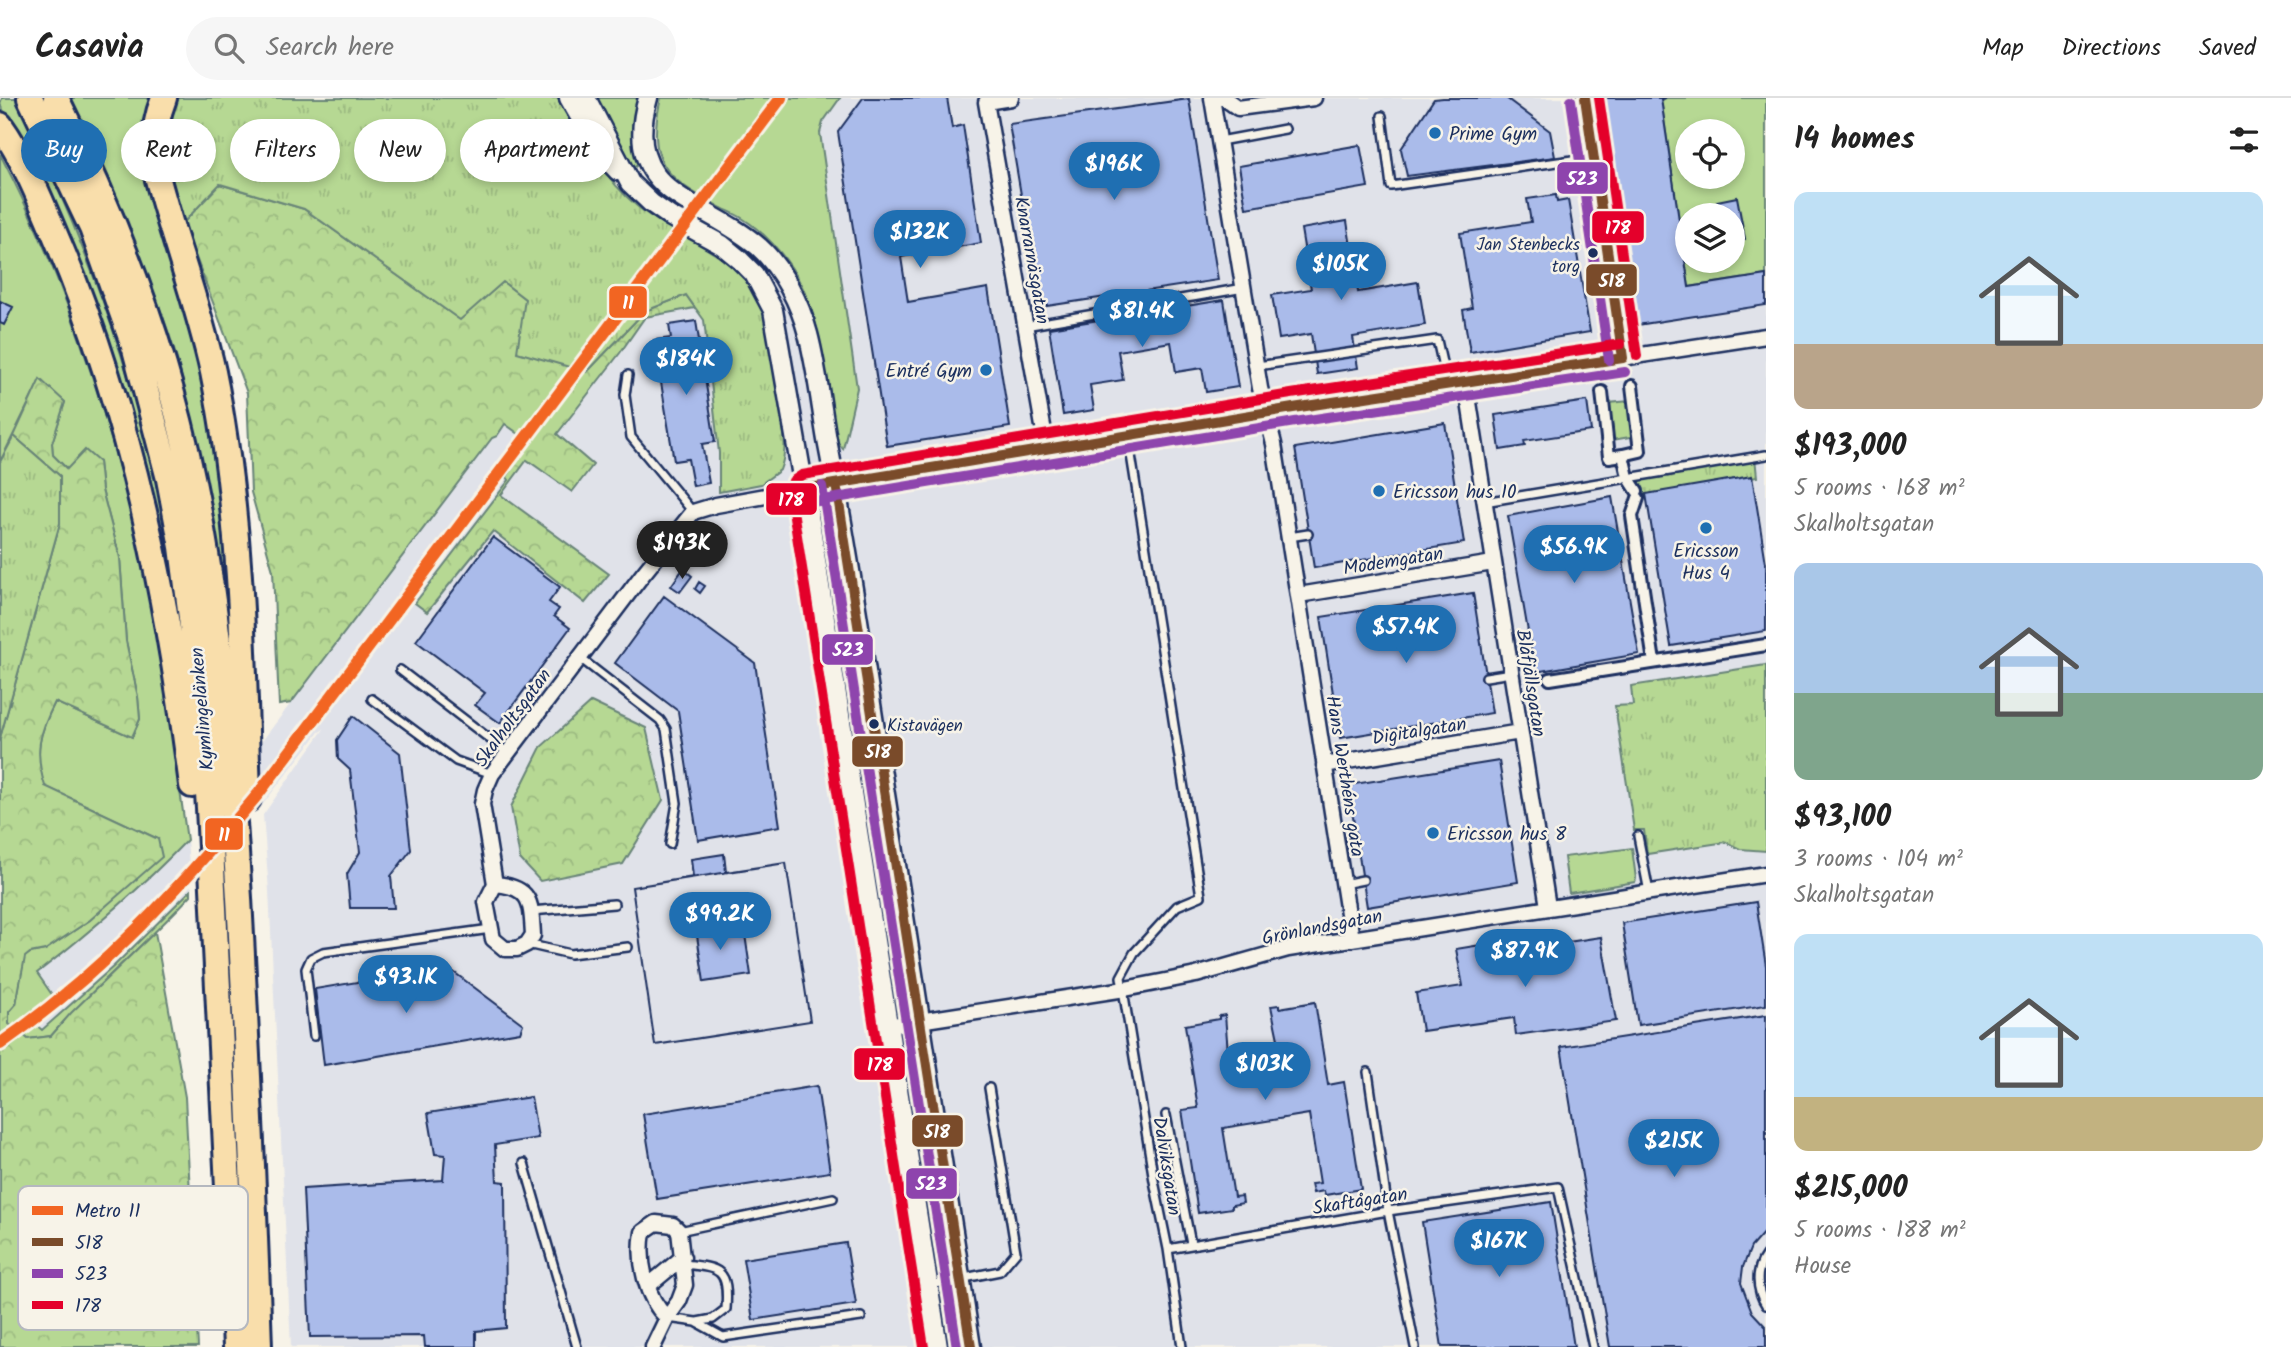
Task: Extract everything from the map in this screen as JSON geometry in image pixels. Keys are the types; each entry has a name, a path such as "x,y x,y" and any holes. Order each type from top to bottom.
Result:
{"highway":[{"name":"Kymlingelänken","path":"30,98 44,119"},
{"name":"Kymlingelänken","path":"56,98 62,119"},
{"path":"164,98 152,144 155,168 198,308 213,373 230,477 247,760 242,833"},
{"path":"0,125 41,201 81,297 113,395 155,566 203,816"},
{"name":"Kymlingelänken","path":"80,182 92,228 135,349 169,479 182,547 201,696 203,816 215,906 228,1186"},
{"name":"Kymlingelänken","path":"88,182 111,215 142,299 175,406 192,476 216,622 231,780 242,833 245,1012 259,1347"}],"street":[{"path":"569,98 600,152 651,203 722,245 739,259 754,274 773,310 804,489 938,1347"},
{"path":"586,98 630,183"},
{"path":"648,98 642,126 643,146 649,165 679,198 746,236 762,250 789,287 808,334 865,662 971,1347"},
{"name":"Knarrarnäsgatan","path":"1011,98 986,102 1047,449"},
{"path":"1212,98 1266,413"},
{"path":"1224,98 1238,108 1314,98"},
{"path":"1585,98 1623,358"},
{"path":"693,512 716,505 804,489 1266,413 1766,336"},
{"name":"Blåfjällsgatan","path":"1466,383 1548,907"},
{"path":"1602,392 1609,457 1623,455 1640,451 1632,386"},
{"name":"Hans Werthéns gata","path":"1266,413 1274,444 1352,939"},
{"path":"1623,455 1628,477 1638,495 1632,516 1654,662"},
{"name":"Skalholtsgatan","path":"491,929 486,902 495,884 482,804 492,774 693,512"},
{"name":"Modemgatan","path":"1298,595 1493,563"},
{"path":"1550,679 1766,645"},
{"path":"832,666 865,662"},
{"name":"Digitalgatan","path":"1324,765 1520,732"},
{"path":"859,837 891,832"},
{"name":"Grönlandsgatan","path":"887,1026 1125,989 1196,975 1288,949 1766,874"},
{"path":"491,929 493,939 505,949 517,949 527,944 533,935 528,897 522,890 511,885 495,884"},
{"path":"653,1347 685,1285 679,1231 673,1225 656,1223 643,1232 641,1255 648,1286 659,1310 667,1318"},
{"path":"648,1286 683,1261"}],"lane":[{"path":"1382,116 1391,186 1592,157"},
{"path":"1220,141 1284,129"},
{"path":"1025,326 1245,288"},
{"path":"1257,366 1437,340 1447,385"},
{"path":"628,374 625,395 631,437 693,512"},
{"path":"1125,989 1121,977 1134,953 1177,906 1201,896 1128,436"},
{"path":"1484,502 1766,455"},
{"path":"1289,537 1308,534"},
{"path":"579,658 660,720 666,729 677,803 670,844"},
{"path":"400,670 508,753"},
{"path":"1486,677 1511,673"},
{"path":"372,699 456,761 492,774"},
{"path":"1638,836 1649,892"},
{"path":"1343,884 1363,880"},
{"path":"531,911 614,904"},
{"path":"314,1036 306,969 311,958 323,951 491,929"},
{"path":"527,944 570,954 628,947"},
{"name":"Dalviksgatan","path":"1125,989 1182,1347"},
{"path":"1368,1072 1388,1211 1415,1347"},
{"path":"928,1285 1000,1271 1016,1252 989,1088"},
{"path":"1166,1115 1191,1244"},
{"path":"524,1163 577,1347"},
{"name":"Skaftågatan","path":"1168,1249 1388,1211 1559,1187 1593,1347"},
{"path":"679,1231 834,1198"},
{"path":"1766,1255 1758,1274 1759,1289 1766,1305"},
{"path":"667,1318 696,1322 713,1319 726,1309 722,1273 713,1267 683,1261"},
{"path":"696,1322 723,1337 860,1317"}],"shaded area":[{"path":"815,98 1766,98 1766,1347 291,1347 263,815 324,729 260,808 256,749 492,438 497,436 506,424 530,442 507,477 510,480 454,554"},
{"path":"187,840 191,890 114,966 42,1031 29,1019 54,999 37,973 79,941"}],"green space":[{"path":"2,98 16,98 26,119 21,119 21,144 0,104"},
{"path":"71,98 155,98 159,119 121,119 121,182 170,182 221,478 234,650 230,651 204,477 177,358 137,249 107,178 107,119 81,119"},
{"path":"179,98 562,98 573,119 460,119 460,182 612,182 651,217 728,263 753,289 767,325 784,441 780,470 761,484 719,492 719,453 704,320 686,295 645,311 587,372 517,352 525,299 503,282 460,320 304,209 220,184 183,223 172,182 216,182 216,119 170,119"},
{"path":"595,98 638,98 635,131 640,163 632,169 614,134 614,119 606,119"},
{"path":"661,98 840,98 823,122 820,133 857,388 843,449 836,440 823,356 806,294 796,275 765,236 742,218 699,196 672,176 658,152 657,119"},
{"path":"1766,98 1766,275 1689,287 1687,273 1745,273 1745,203 1676,203 1661,99"},
{"path":"0,154 54,269 115,450 157,636 187,840 115,909 37,973 55,999 29,1019 42,1030 114,966 191,890 191,895 174,913 51,1036 28,1039 9,1024 9,1012 16,1004 24,957 45,950 90,920 119,893 158,839 44,786 41,774 40,743 45,723 55,702 132,737 140,719 126,641 120,558 102,490 99,462 67,469 53,455 52,443 65,402 40,380 0,462"},
{"path":"37,182 55,182 93,275 125,367 157,485 184,664 158,545"},
{"path":"219,184 304,209 459,319 503,282 525,299 587,372 645,311 686,295 695,308 645,317 557,434 593,465 572,492 527,460 501,495 609,574 585,603 493,531 427,612 415,603 509,480 507,477 530,442 505,424 291,703 279,705 273,571 251,492 247,393 183,223"},
{"path":"40,379 65,402 52,443 53,455 67,469 85,450 99,462 102,490 120,558 126,641 140,719 132,737 55,702 45,723 40,743 40,763 45,786 158,839 162,857 90,920 45,950 30,953 25,957 16,1004 9,1012 9,1024 28,1039 51,1036 71,1013 155,932 185,1097 190,1186 18,1186 18,1330 197,1330 198,1347 0,1347 0,738 60,523 60,476 14,436"},
{"path":"1630,401 1636,436 1612,440 1608,403"},
{"path":"14,436 60,476 60,523 0,738 0,462"},
{"path":"1755,457 1757,477 1638,498 1628,477"},
{"path":"1766,665 1766,851 1740,849 1726,842 1647,854 1644,830 1634,830 1615,706 1633,705 1631,686"},
{"path":"591,702 646,728 663,800 623,864 540,881 520,859 511,807 541,747"},
{"path":"1632,848 1635,882 1569,893 1564,857"}],"building":[{"path":"863,98 947,98 952,128 963,125 981,243 901,257 908,302 988,288 1010,427 887,446 838,132"},
{"path":"1506,98 1550,131 1555,157 1407,176 1401,149 1434,99"},
{"path":"1605,98 1666,98 1661,99 1676,203 1675,273 1687,273 1689,287 1766,275 1766,305 1637,325"},
{"path":"1189,99 1218,280 1040,307 1009,124"},
{"path":"1360,145 1368,187 1246,208 1239,166"},
{"path":"1556,195 1557,202 1568,200 1590,332 1470,352 1463,310 1472,308 1460,233 1531,222 1527,199"},
{"path":"1737,197 1738,203 1717,203"},
{"path":"1347,221 1358,292 1418,282 1425,325 1353,337 1358,368 1317,374 1311,334 1279,339 1272,295 1311,289 1301,229"},
{"path":"1224,300 1238,387 1206,392 1202,368 1176,372 1171,342 1118,351 1123,380 1090,385 1094,410 1063,415 1049,328"},
{"path":"0,301 13,307 4,325 0,323"},
{"path":"696,321 715,442 702,444 709,483 693,486 688,459 674,461 654,340 671,338 669,325"},
{"path":"1587,401 1591,431 1524,441 1525,446 1500,450 1495,415"},
{"name":"Ericsson hus 10","path":"1445,423 1464,543 1314,568 1295,448"},
{"name":"Ericsson Hus 4","path":"1752,476 1766,563 1766,631 1671,646 1646,494"},
{"path":"1612,497 1639,654 1535,672 1508,516"},
{"path":"493,537 560,587 549,602 559,609 554,616 570,628 500,723 475,705 485,693 416,641"},
{"path":"683,569 692,576 680,592 671,586"},
{"path":"699,582 705,586 700,593 695,589"},
{"path":"1473,593 1492,713 1340,738 1321,617"},
{"path":"664,596 755,663 780,826 698,840 678,711 615,663"},
{"path":"353,716 400,753 411,850 391,876 394,908 350,908 347,874 360,852 350,770 338,759 337,740"},
{"name":"Ericsson hus 8","path":"1499,761 1518,882 1367,907 1348,785"},
{"path":"724,854 726,872 786,863 810,1021 655,1045 632,887 693,877 691,859"},
{"path":"786,863 810,1021 655,1045 632,887","holes":["743,921 751,975 704,982 696,929"]},
{"path":"1756,902 1766,966 1766,1005 1638,1025 1622,923"},
{"path":"1601,937 1616,1021 1516,1035 1514,1018 1422,1031 1416,993 1463,986 1456,949 1487,944 1490,954"},
{"path":"447,967 523,1024 520,1032 324,1065 315,989"},
{"path":"1315,1002 1328,1085 1344,1082 1361,1189 1325,1195 1324,1191 1313,1193 1311,1184 1320,1183 1309,1114 1223,1128 1234,1197 1242,1196 1243,1203 1232,1205 1232,1208 1198,1213 1182,1110 1198,1108 1185,1025 1219,1019 1219,1016 1225,1015 1228,1052 1279,1044 1271,1006 1279,1005 1279,1008"},
{"path":"1766,1015 1766,1230 1751,1247 1743,1267 1741,1283 1752,1312 1766,1327 1766,1347 1610,1347 1561,1047"},
{"path":"817,1086 830,1172 657,1199 643,1114"},
{"path":"531,1097 538,1138 495,1145 497,1181 505,1182 506,1328 476,1331 476,1347 425,1347 424,1336 310,1337 303,1189 443,1180 445,1155 435,1154 428,1113"},
{"path":"1551,1202 1574,1347 1442,1347 1422,1222"},
{"path":"846,1243 856,1304 753,1320 743,1259"}],"metro line":[{"name":"11","path":"0,1044 73,988 138,928 259,793 781,98"}],"transit line":[{"name":"518","path":"1585,98 1623,358"},
{"name":"178","path":"1599,98 1637,356"},
{"name":"523","path":"1571,100 1609,360"},
{"name":"178","path":"924,1347 790,491 793,481 802,475 1291,394 1621,344"},
{"name":"518","path":"804,489 1293,408 1623,358"},
{"name":"523","path":"806,503 1295,422 1625,372"},
{"name":"518","path":"836,484 971,1347"},
{"name":"523","path":"822,486 957,1347"}],"place":[{"name":"Prime Gym","path":"1435,133"},
{"name":"Jan Stenbecks torg","path":"1593,253"},
{"name":"Entré Gym","path":"986,370"},
{"name":"Ericsson hus 10","path":"1379,491"},
{"name":"Ericsson Hus 4","path":"1706,528"},
{"name":"Kistavägen","path":"874,724"},
{"name":"Ericsson hus 8","path":"1433,833"}]}
